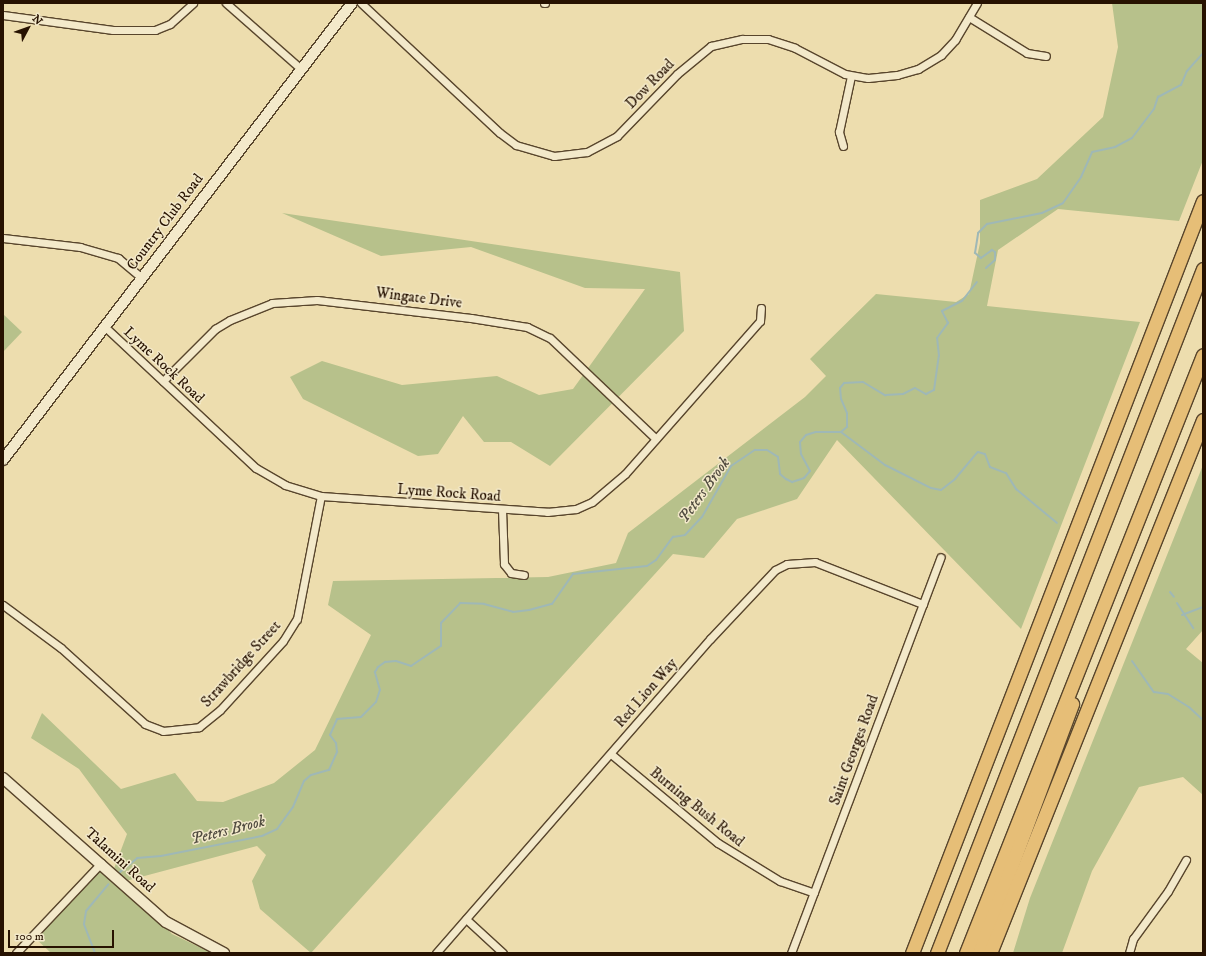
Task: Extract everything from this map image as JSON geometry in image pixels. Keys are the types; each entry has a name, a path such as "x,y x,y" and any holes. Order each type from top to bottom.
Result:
{"highway":[{"path":"912,953 1203,201"},
{"path":"937,953 1203,269"},
{"path":"966,953 1203,355"},
{"path":"990,953 1203,420"},
{"path":"979,953 1066,725 1094,629"}],"street":[{"path":"3,15 113,30 155,30 170,24 193,3"},
{"path":"226,3 301,68"},
{"name":"Country Club Road","path":"3,460 352,3"},
{"name":"Dow Road","path":"361,3 500,133 516,145 549,155 587,152 617,136 677,74 711,46 742,39 768,39 851,76 868,78 897,75 922,66 941,55 969,17 977,3"},
{"path":"969,17 1027,53 1046,56"},
{"path":"843,146 839,132 851,76"},
{"path":"3,238 80,247 118,258 141,278"},
{"name":"Wingate Drive","path":"163,381 215,330 230,320 272,304 317,300 471,318 527,327 550,338 656,439"},
{"name":"Lyme Rock Road","path":"104,326 267,476 321,496 502,509 565,511 592,502 625,474 760,321 761,308"},
{"name":"Strawbridge Street","path":"3,605 61,648 145,724 163,731 199,727 230,699 283,641 297,619 321,496"},
{"path":"502,509 504,564 511,573 524,575"},
{"name":"Saint Georges Road","path":"791,953 941,557"},
{"name":"Red Lion Way","path":"436,953 710,639 775,570 788,564 815,562 923,604"},
{"name":"Burning Bush Road","path":"611,754 718,843 780,881 814,893"},
{"name":"Talamini Road","path":"3,778 166,922 224,953"},
{"path":"1130,953 1134,940 1168,891 1186,860"},
{"path":"16,953 101,863"},
{"path":"466,919 503,953"}],"green space":[{"path":"1112,3 1203,3 1203,160 1179,221 1058,209 998,250 987,306 1140,322 1021,629 837,440 797,499 737,519 704,558 673,554 311,953 260,909 252,881 266,855 257,846 122,882 172,934 212,953 51,953 34,937 99,862 112,874 127,834 79,769 31,738 42,713 121,789 175,773 197,801 223,802 274,783 315,750 371,635 328,605 333,581 548,577 616,563 628,533 805,397 826,376 810,359 876,294 956,302 969,294 980,243 980,200 1037,179 1103,117 1118,47"},
{"path":"282,213 680,272 684,331 550,466 511,442 484,442 463,416 438,454 418,456 303,399 290,377 322,361 402,385 497,376 539,395 573,389 645,289 585,288 471,247 381,256"},
{"path":"3,314 22,332 3,352"},
{"path":"1203,465 1203,630 1186,649 1203,663 1203,795 1183,777 1139,787 1092,871 1062,953 1013,953 1030,898"}],"waterway":[{"name":"Peters Brook","path":"986,268 995,260 995,252 992,250 981,258 975,253 978,233 987,224 1042,213 1063,203 1081,177 1092,152 1115,147 1132,138 1154,109 1158,97 1181,85 1187,71 1203,53"},
{"name":"Peters Brook","path":"120,872 137,858 161,856 262,836 277,829 293,807 304,781 311,775 329,770 337,752 336,743 330,735 337,719 361,717 376,702 380,690 375,672 378,667 385,662 396,661 411,666 441,646 441,623 460,603 484,604 513,612 529,610 552,604 573,574 647,566 656,560 673,537 685,535 702,517 731,466 755,450 767,450 778,457 780,474 786,479 792,482 804,478 810,471 801,454 800,442 806,435 816,432 841,432 847,427 847,413 841,399 840,388 844,383 863,382 885,395 903,394 915,388 926,394 934,390 939,356 937,338 948,323 942,311 962,301 977,282"},
{"path":"841,432 885,465 931,488 941,490 955,479 978,452 985,454 990,467 1006,473 1016,489 1057,523"},
{"path":"1170,592 1174,597"},
{"path":"1177,603 1193,628"},
{"path":"1182,615 1203,607"},
{"path":"1132,661 1154,692 1168,694 1189,707 1203,720"},
{"name":"Peters Brook","path":"95,953 84,924 86,911 109,884"}]}
